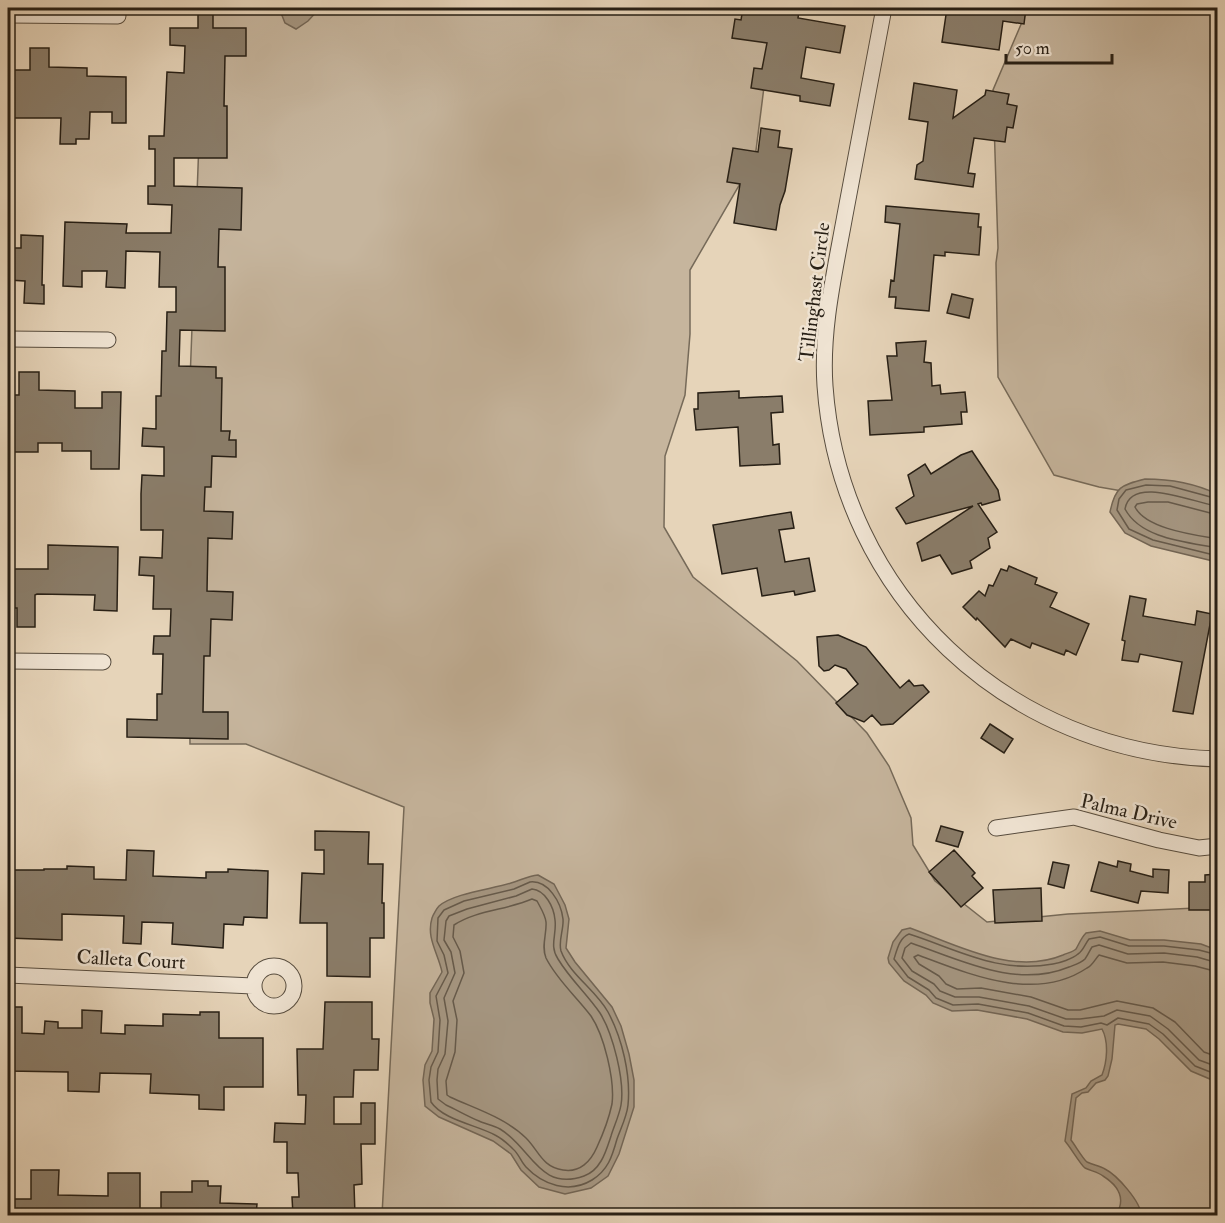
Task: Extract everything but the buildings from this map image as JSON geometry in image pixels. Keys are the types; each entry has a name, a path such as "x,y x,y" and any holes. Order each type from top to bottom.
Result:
{"street":[{"name":"Tillinghast Circle","path":"884,8 834,276 826,333 825,385 832,440 847,493 865,539 890,581 926,626 960,662 996,689 1040,714 1088,736 1138,749 1191,758 1218,759"},
{"path":"8,15 118,16"},
{"path":"8,339 108,340"},
{"path":"8,661 103,662"},
{"name":"Palma Drive","path":"996,828 1074,817 1159,840 1199,848 1218,846"},
{"name":"Calleta Court","path":"8,975 253,986"}],"shaded area":[{"path":"204,8 774,8 755,158 690,270 690,334 685,395 665,456 664,527 693,577 797,661 867,733 889,766 911,818 913,845 935,881 987,922 1068,914 1217,907 1217,1215 382,1215 404,807 246,744 190,744 187,461"},
{"path":"1028,8 1217,8 1217,517 1157,497 1099,487 1054,475 998,377 996,263 998,248 993,90"}],"water":[{"path":"279,8 320,8 308,21 296,29 285,23"},
{"path":"1145,479 1182,482 1217,494 1217,562 1151,546 1125,533 1110,512 1114,497 1125,485"},
{"path":"538,875 554,884 565,905 569,919 566,948 612,1007 621,1026 634,1080 634,1107 619,1154 608,1176 591,1188 565,1194 539,1187 521,1170 511,1154 493,1141 439,1117 425,1106 423,1080 425,1065 432,1051 434,1019 430,993 442,972 431,939 433,915 439,906 454,898"},
{"path":"910,928 985,956 1025,962 1044,961 1072,952 1086,933 1100,931 1130,940 1164,940 1201,944 1217,950 1217,1082 1191,1071 1146,1029 1118,1024 1115,1025 1108,1076 1105,1080 1096,1083 1088,1092 1076,1098 1071,1140 1087,1162 1110,1172 1122,1183 1133,1196 1141,1215 1116,1215 1120,1204 1117,1189 1109,1180 1085,1168 1065,1141 1072,1094 1086,1088 1091,1081 1102,1075 1104,1070 1106,1046 1102,1029 1082,1033 1063,1032 1027,1019 977,1010 952,1011 933,1003 926,995 904,981 889,963 888,958 893,942 902,930"}]}
